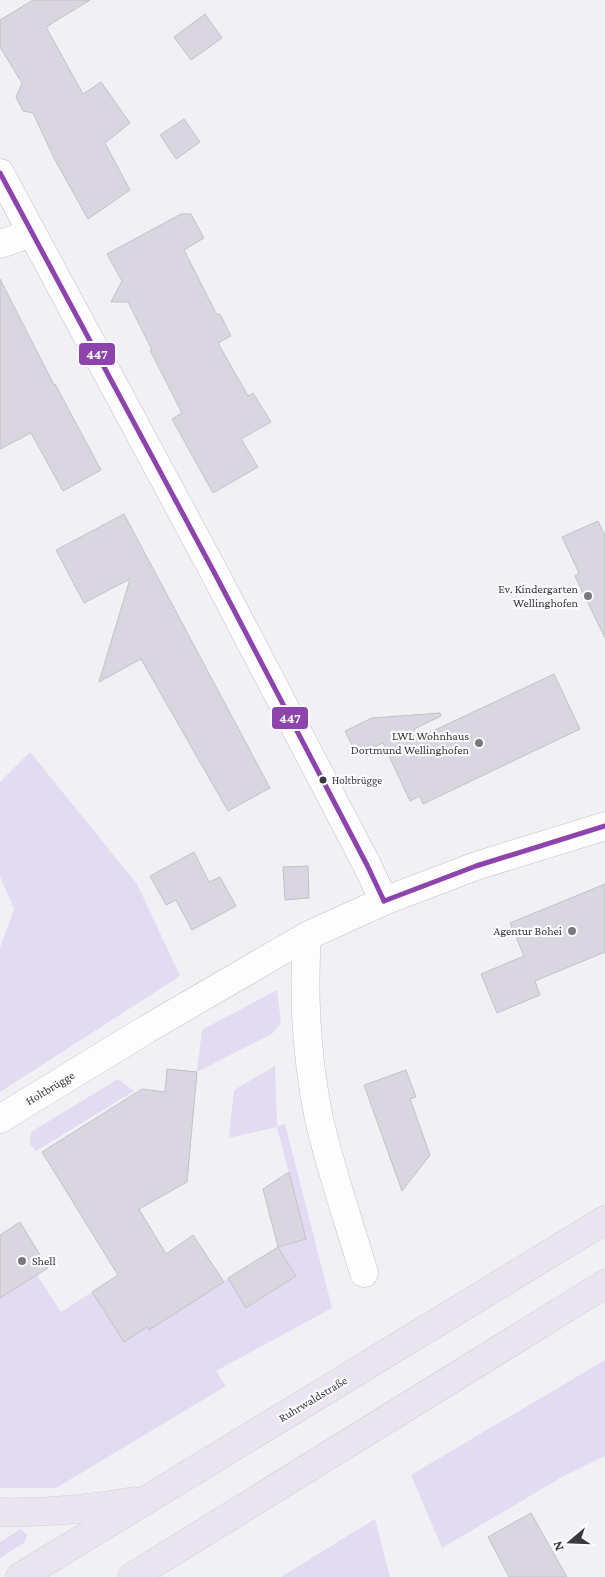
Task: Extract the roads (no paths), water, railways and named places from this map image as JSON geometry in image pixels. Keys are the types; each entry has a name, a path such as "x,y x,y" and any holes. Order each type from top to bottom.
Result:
{"highway":[{"name":"Ruhrwaldstraße","path":"20,1577 605,1220"},
{"path":"132,1577 605,1284"},
{"path":"0,1512 96,1508 151,1498"}],"street":[{"path":"0,173 223,589 384,901"},
{"path":"0,244 32,233"},
{"name":"Holtbrügge","path":"0,1119 146,1029 307,936 384,901 476,866 605,826"},
{"path":"307,936 305,970 311,1072 320,1120 364,1273"}],"place":[{"name":"Ev. Kindergarten Wellinghofen","path":"588,596"},
{"name":"LWL Wohnhaus Dortmund Wellinghofen","path":"479,743"},
{"name":"Holtbrügge","path":"323,780"},
{"name":"Agentur Bohei","path":"572,931"},
{"name":"Shell","path":"22,1261"}]}
